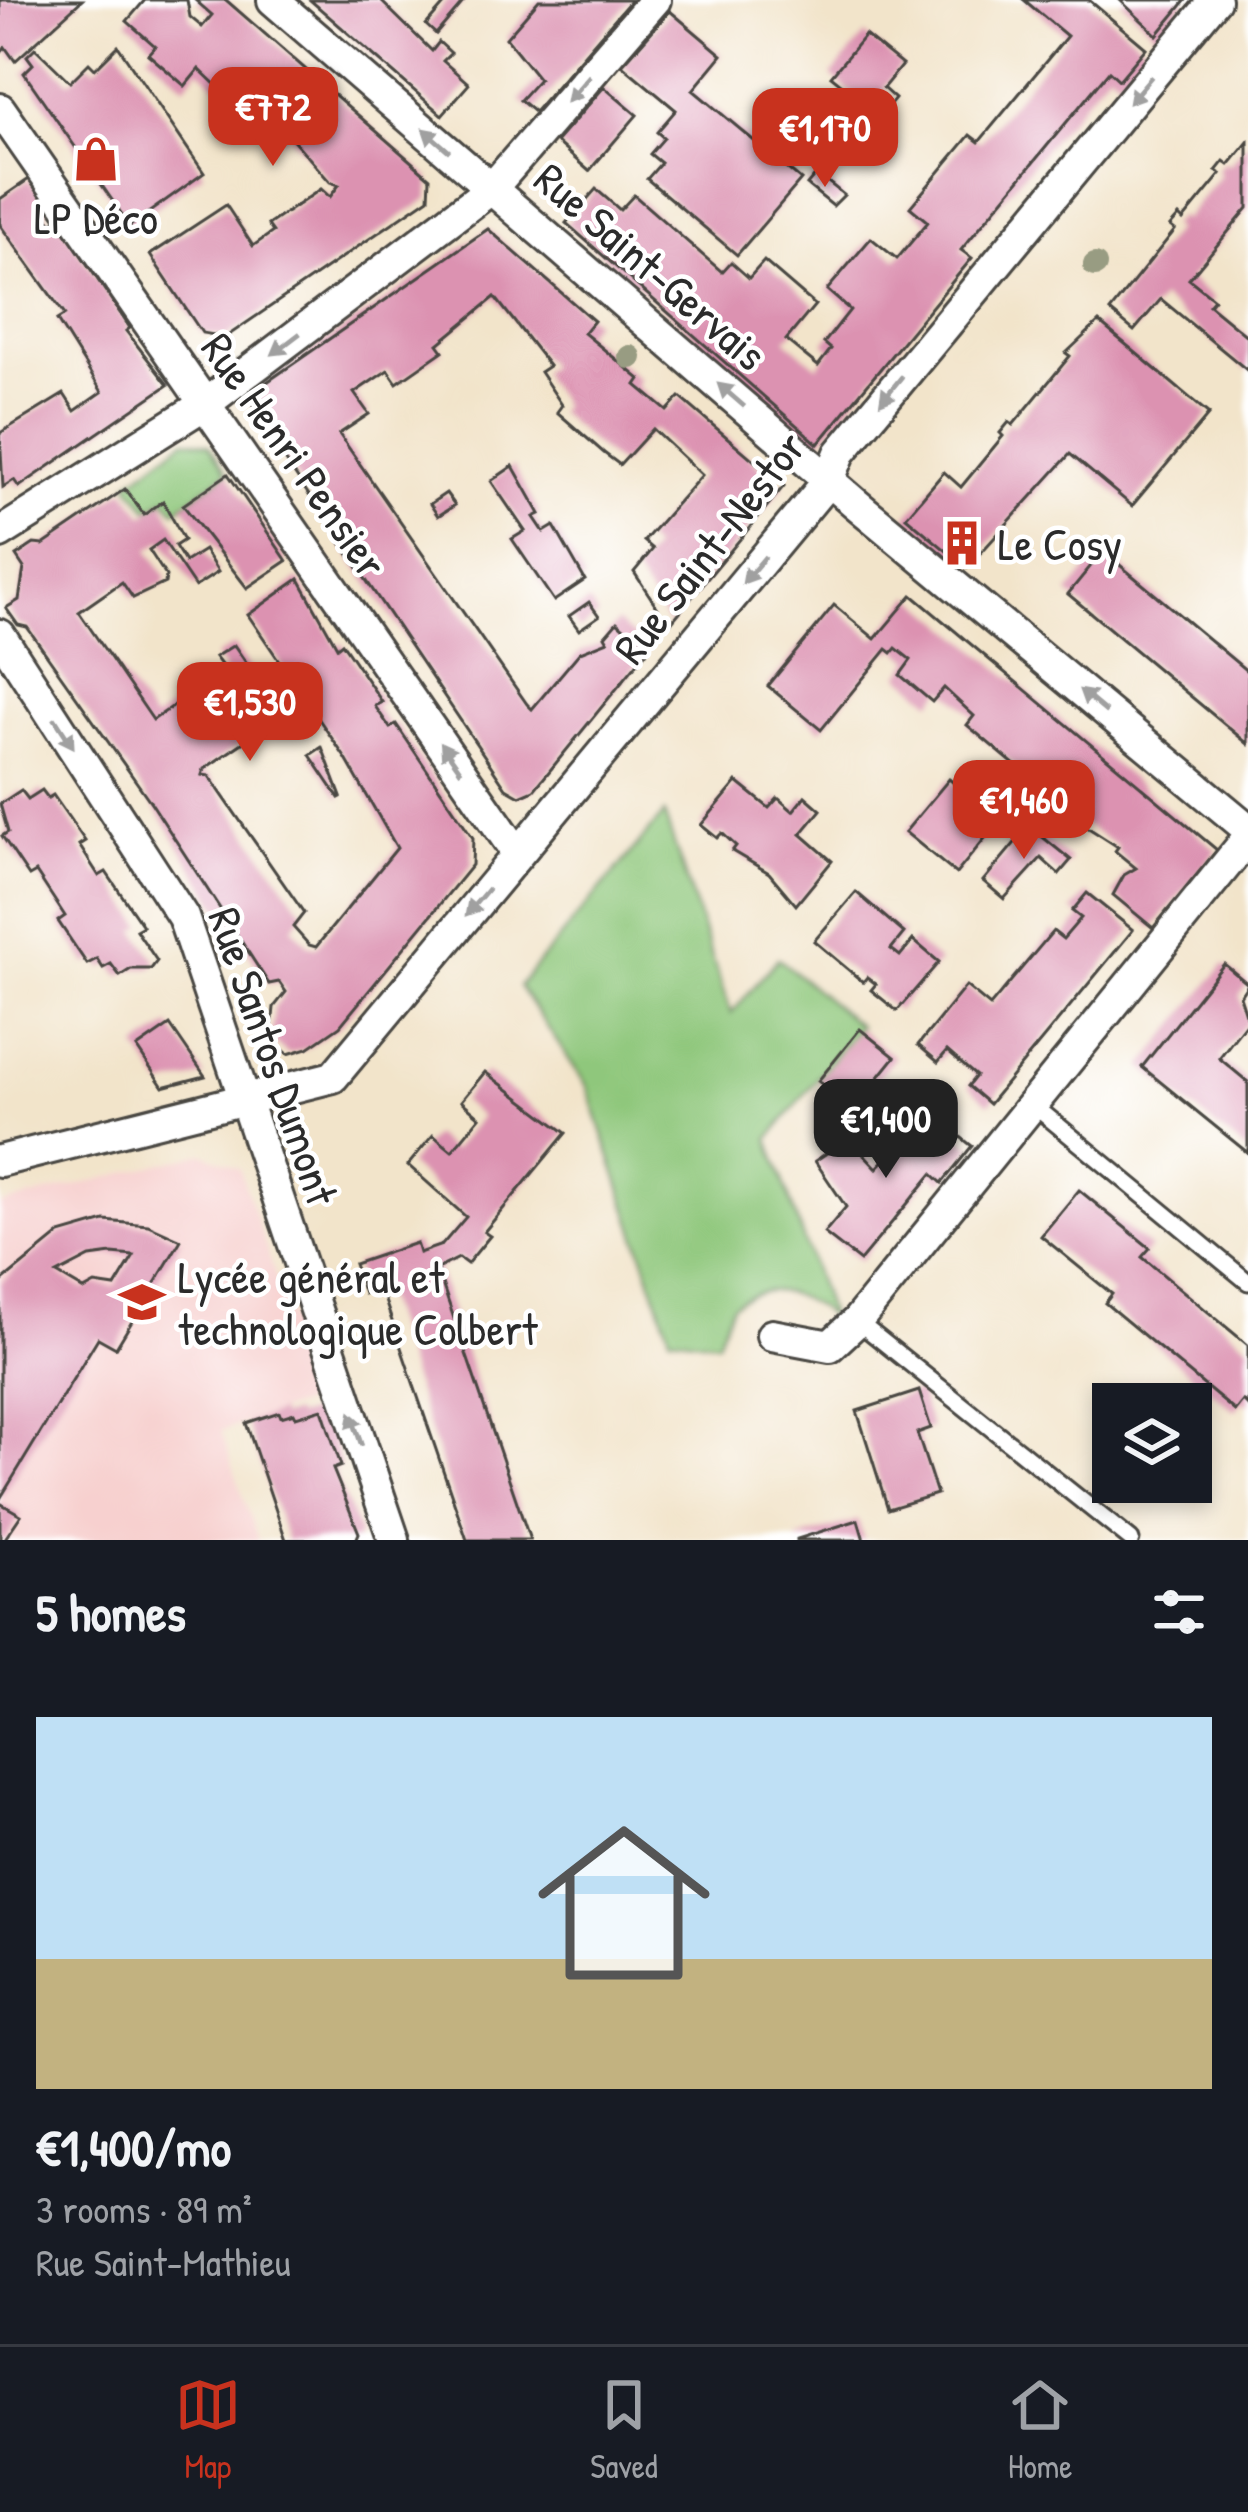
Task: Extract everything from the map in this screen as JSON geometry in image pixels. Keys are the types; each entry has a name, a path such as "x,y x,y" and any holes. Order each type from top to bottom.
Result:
{"street":[{"name":"Rue Saint-Gervais","path":"273,0 829,481 1248,829"},
{"path":"0,533 205,404 492,188 655,0"},
{"name":"Rue Saint-Nestor","path":"0,1161 333,1077 829,481 840,453 1215,0"},
{"name":"Rue Henri Pensier","path":"0,109 517,854"},
{"name":"Rue Santos Dumont","path":"0,635 183,916 394,1540"},
{"path":"772,1335 830,1346 857,1321 1248,838"}],"lane":[{"path":"1032,1104 1248,1282"},
{"path":"857,1321 1131,1540"}],"shaded area":[{"name":"Lycée général et technologique Colbert","path":"203,1153 239,1168 317,1399 221,1431 258,1540 0,1540 0,1205"}],"green space":[{"path":"186,439 209,444 227,472 175,511 165,498 148,509 128,483"},
{"path":"664,814 731,1014 778,958 859,1026 769,1139 830,1317 794,1295 758,1292 732,1305 717,1342 670,1336 587,1086 519,986"}],"building":[{"path":"0,0 82,0 15,61 5,47 0,53"},
{"path":"145,0 187,0 190,17 202,27 212,15 195,0 226,0 430,178 429,198 226,337 202,333 150,255 226,205 253,246 273,232 268,225 321,189 330,197 339,185 330,182 288,134 282,140 268,127 265,132 199,69 185,86 148,54 155,46 127,21"},
{"path":"310,0 380,0 432,51 439,42 451,53 443,61 469,84 442,115"},
{"path":"448,0 465,0 436,34 426,25"},
{"path":"539,0 631,0 534,112 520,100 539,79 506,38"},
{"path":"1024,0 1089,0 1146,48 1119,80 1109,71 961,250 972,258 818,444 566,223 596,189 620,210 634,195 722,272 731,262 749,278 764,261 815,305 786,340 818,366 831,349 824,343 850,310 827,290 871,238 897,259 928,222 910,207 970,135 979,142 1067,36"},
{"path":"1120,0 1186,0 1157,35"},
{"path":"670,11 722,55 693,90 801,180 737,255 647,179 661,163 650,154 664,138 657,132 676,110 622,65"},
{"path":"865,35 902,65 883,88 895,99 881,116 831,76"},
{"path":"118,46 204,173 130,226 24,73 33,64 27,56 35,48 70,82 89,63 95,69"},
{"path":"604,87 637,115 589,171 556,142"},
{"path":"830,113 858,137 841,158 813,135"},
{"path":"1248,142 1248,208 1189,279 1214,299 1209,305 1248,337 1248,371 1161,299 1134,331 1110,311 1175,230 1170,226 1179,216 1183,220 1221,174 1216,171 1224,161 1229,165"},
{"path":"817,173 844,195 833,206 807,185"},
{"path":"29,179 50,209 44,212 51,223 57,219 130,328 126,331 168,385 19,487 14,480 3,487 0,433 64,394 75,411 102,392 57,320 65,315 0,225 0,199"},
{"path":"488,229 594,321 584,333 640,379 636,385 667,411 680,397 784,486 669,625 634,572 653,549 644,541 702,475 653,429 620,465 604,453 557,412 562,405 540,372 549,366 495,297 438,344 443,351 397,383 388,370 354,393 369,414 339,434 532,709 580,652 608,641 605,636 617,622 649,649 534,790 520,796 506,788 253,412 257,389"},
{"path":"1099,322 1209,414 1132,506 1070,454 967,568 906,517 944,472 961,487 1009,422 1013,425 1070,356 1066,353"},
{"path":"513,466 540,514 534,517 544,532 554,526 585,580 554,601 512,539 525,531 491,481"},
{"path":"228,474 287,561 247,588 183,505"},
{"path":"125,489 144,515 163,501 184,540 175,546 185,562 204,550 218,572 195,587 163,540 149,550 166,576 165,583 133,598 122,582 79,612 153,720 225,670 215,657 234,645 282,716 204,769 202,775 209,776 304,913 293,927 309,945 316,947 397,848 346,759 248,615 299,579 337,647 342,643 382,702 375,706 390,728 396,724 473,838 472,865 340,1026 308,1048 288,1054 271,1040 274,1007 286,992 279,982 269,984 152,804 27,627 18,625 6,608 19,600 24,568 16,556 34,544 43,545"},
{"path":"446,493 455,505 438,516 430,504"},
{"path":"1103,551 1248,672 1248,744 1068,594"},
{"path":"912,595 1217,850 1153,928 1113,895 1124,875 1136,868 1115,851 1118,847 1059,809 1059,802 967,725 974,716 944,688 932,702 900,675 911,660 896,648 892,653 887,649 821,730 768,686 834,605 875,639"},
{"path":"589,602 599,616 579,630 569,616"},
{"path":"322,747 341,797 339,798 310,755"},
{"path":"949,779 999,821 956,874 905,832"},
{"path":"737,782 769,808 778,798 793,811 805,796 821,810 801,834 832,861 796,905 769,873 732,851 736,846 722,833 717,838 701,825"},
{"path":"21,790 28,799 42,790 48,798 53,795 85,841 79,845 99,876 106,872 143,926 136,930 157,961 151,969 131,969 120,976 111,964 103,968 97,959 87,964 58,921 65,916 36,872 29,876 2,836 8,832 0,804"},
{"path":"1029,826 1071,860 1059,874 1041,858 1004,899 983,881"},
{"path":"856,892 904,933 891,949 900,956 913,940 939,962 897,1011 871,990 876,984 867,977 863,982 814,941"},
{"path":"1087,893 1133,930 989,1104 968,1086 976,1076 947,1051 938,1062 918,1045 966,986 990,1006 1053,931 1063,939 1081,918 1072,911"},
{"path":"1224,964 1248,984 1240,996 1248,1021 1219,1058 1248,1082 1248,1153 1142,1067"},
{"path":"170,1025 205,1076 163,1087 137,1048"},
{"path":"860,1029 895,1057 853,1109 818,1081"},
{"path":"485,1072 566,1133 484,1232 490,1236 467,1264 459,1258 437,1269 530,1540 467,1540 381,1289 364,1294 354,1264 416,1243 419,1253 442,1245 466,1217 408,1165 433,1135 452,1151 480,1117 461,1101"},
{"path":"929,1112 972,1146 942,1183 932,1174 860,1261 824,1233 846,1207 815,1161 849,1138 877,1168"},
{"path":"1079,1190 1150,1248 1142,1257 1248,1345 1248,1406 1243,1401 1235,1411 1212,1392 1212,1383 1201,1383 1105,1303 1112,1294 1041,1236"},
{"path":"105,1221 148,1225 181,1240 116,1348 98,1338 0,1499 0,1283 60,1234","holes":["134,1256 115,1287 95,1284 84,1290 57,1274 90,1257"]},
{"path":"919,1391 931,1428 917,1433 937,1494 888,1509 857,1411"},
{"path":"322,1409 341,1466 333,1469 359,1533 356,1540 286,1540 246,1423 279,1412 281,1417 294,1413 296,1417"},
{"path":"0,1503 21,1515 4,1540 0,1540"},
{"path":"858,1520 864,1540 797,1540 797,1539"}],"place":[{"name":"LP Déco","path":"96,159"},
{"name":"Le Cosy","path":"962,543"},
{"name":"Lycée général et technologique Colbert","path":"142,1302"}]}
